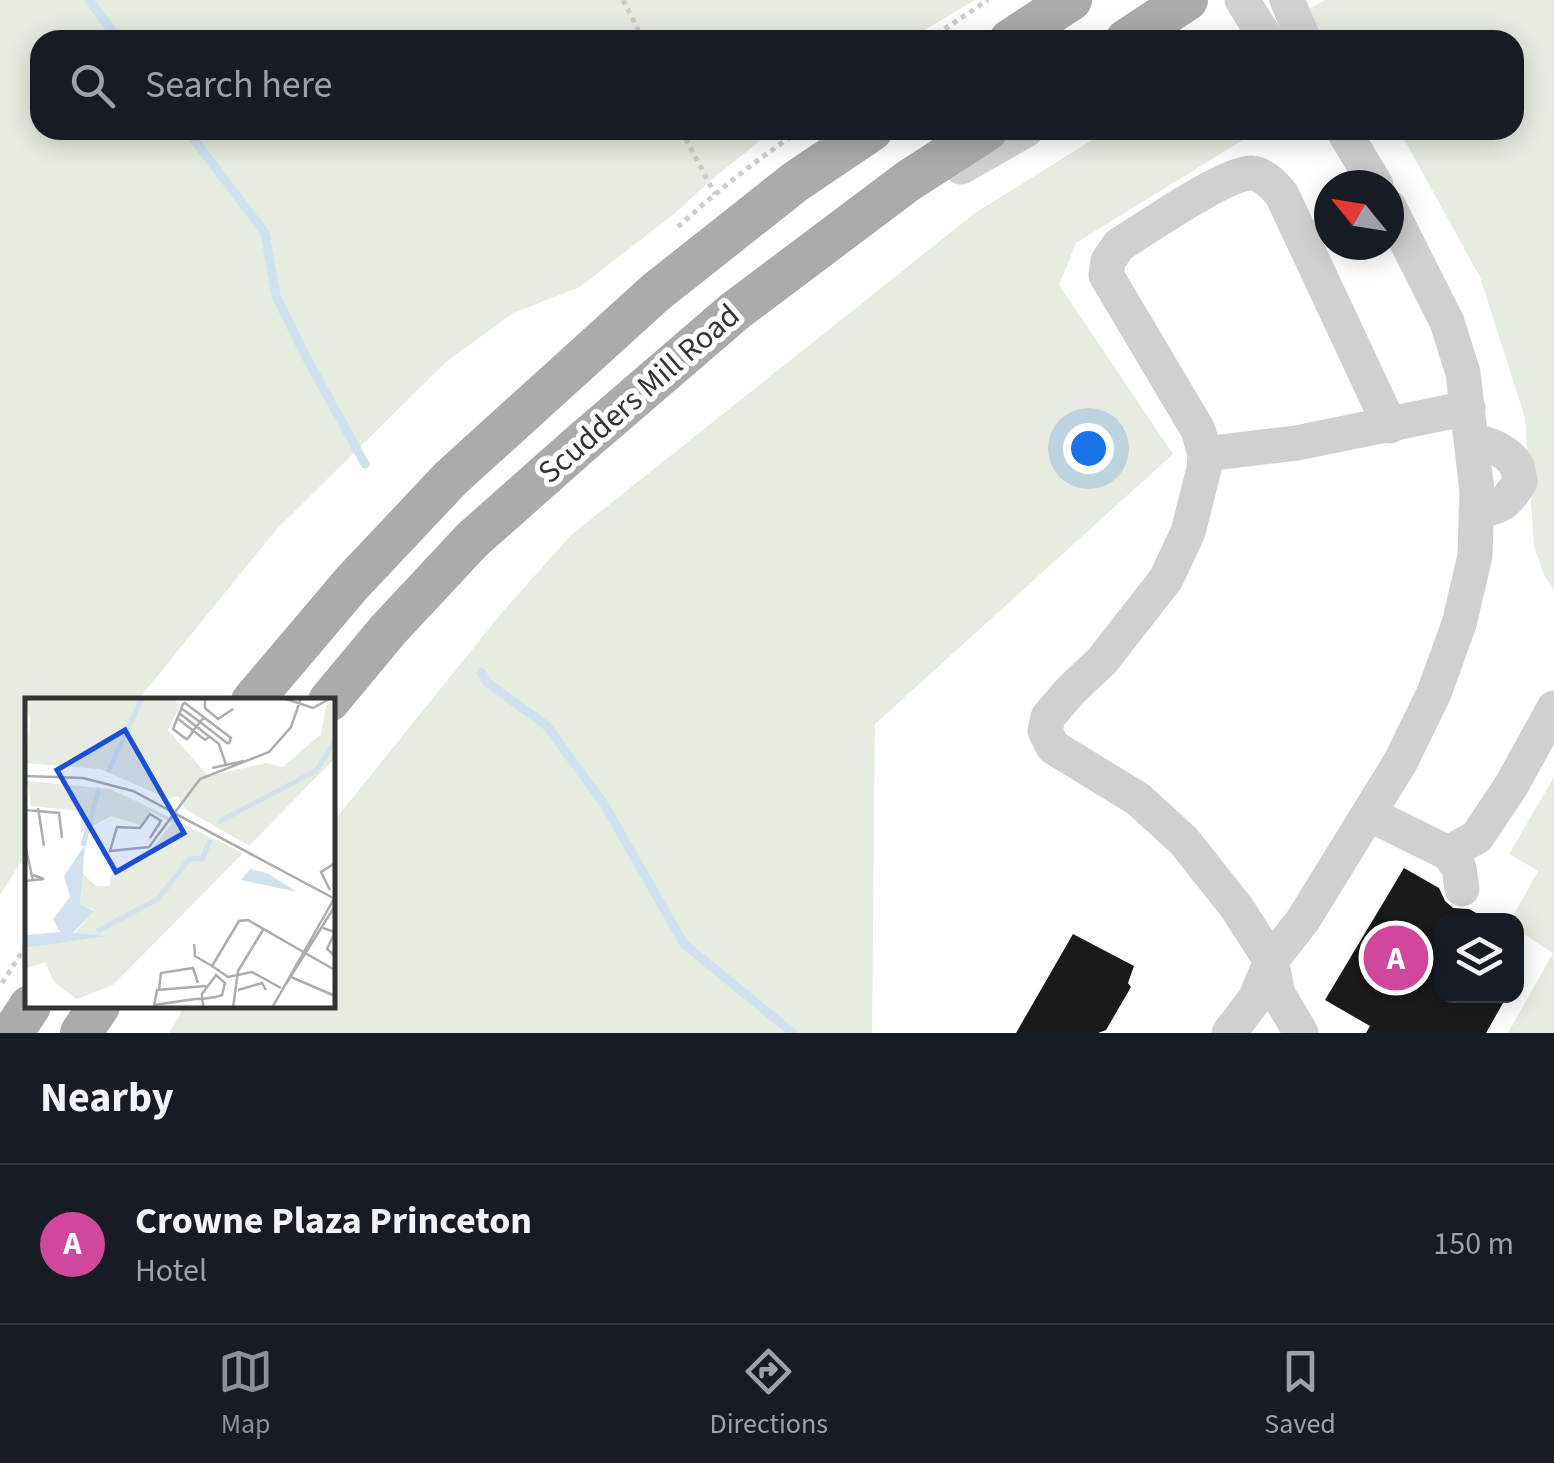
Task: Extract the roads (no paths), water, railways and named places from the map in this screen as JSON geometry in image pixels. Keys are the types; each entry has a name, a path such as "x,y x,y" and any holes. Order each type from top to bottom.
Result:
{"main road":[{"path":"1025,30 1071,0"},
{"path":"1141,30 1187,0"},
{"name":"Scudders Mill Road","path":"254,698 352,583 451,478 656,292 795,182 857,140"},
{"name":"Scudders Mill Road","path":"331,698 472,540 735,310 908,181 972,140"},
{"path":"12,1033 29,1008"},
{"path":"81,1033 98,1008"}],"lane":[{"path":"1242,0 1261,30"},
{"path":"1287,0 1300,30"},
{"path":"908,181 944,176 1008,140"},
{"path":"1349,140 1367,170"},
{"path":"1301,1033 1278,994 1270,961 1237,908 1184,840 1138,799 1053,747 1045,732 1048,717 1102,661 1166,579 1188,532 1204,469 1206,454 1198,430 1106,274 1108,261 1119,245 1229,178 1253,173 1270,181 1282,195 1390,426"},
{"path":"1229,1033 1255,999 1270,961 1303,920 1401,761 1434,693 1459,624 1475,556 1477,490 1462,373 1446,322 1404,237"},
{"path":"1206,454 1390,426 1470,425"},
{"path":"1448,853 1478,837 1554,708"},
{"path":"1369,814 1448,853 1459,868 1462,889"}],"waterway":[{"path":"89,0 112,30"},
{"path":"195,140 265,233 276,296 365,464"},
{"path":"481,672 487,682 547,726 604,804 684,944 793,1033"}],"place":[{"name":"Crowne Plaza Princeton","path":"1396,958"}]}
